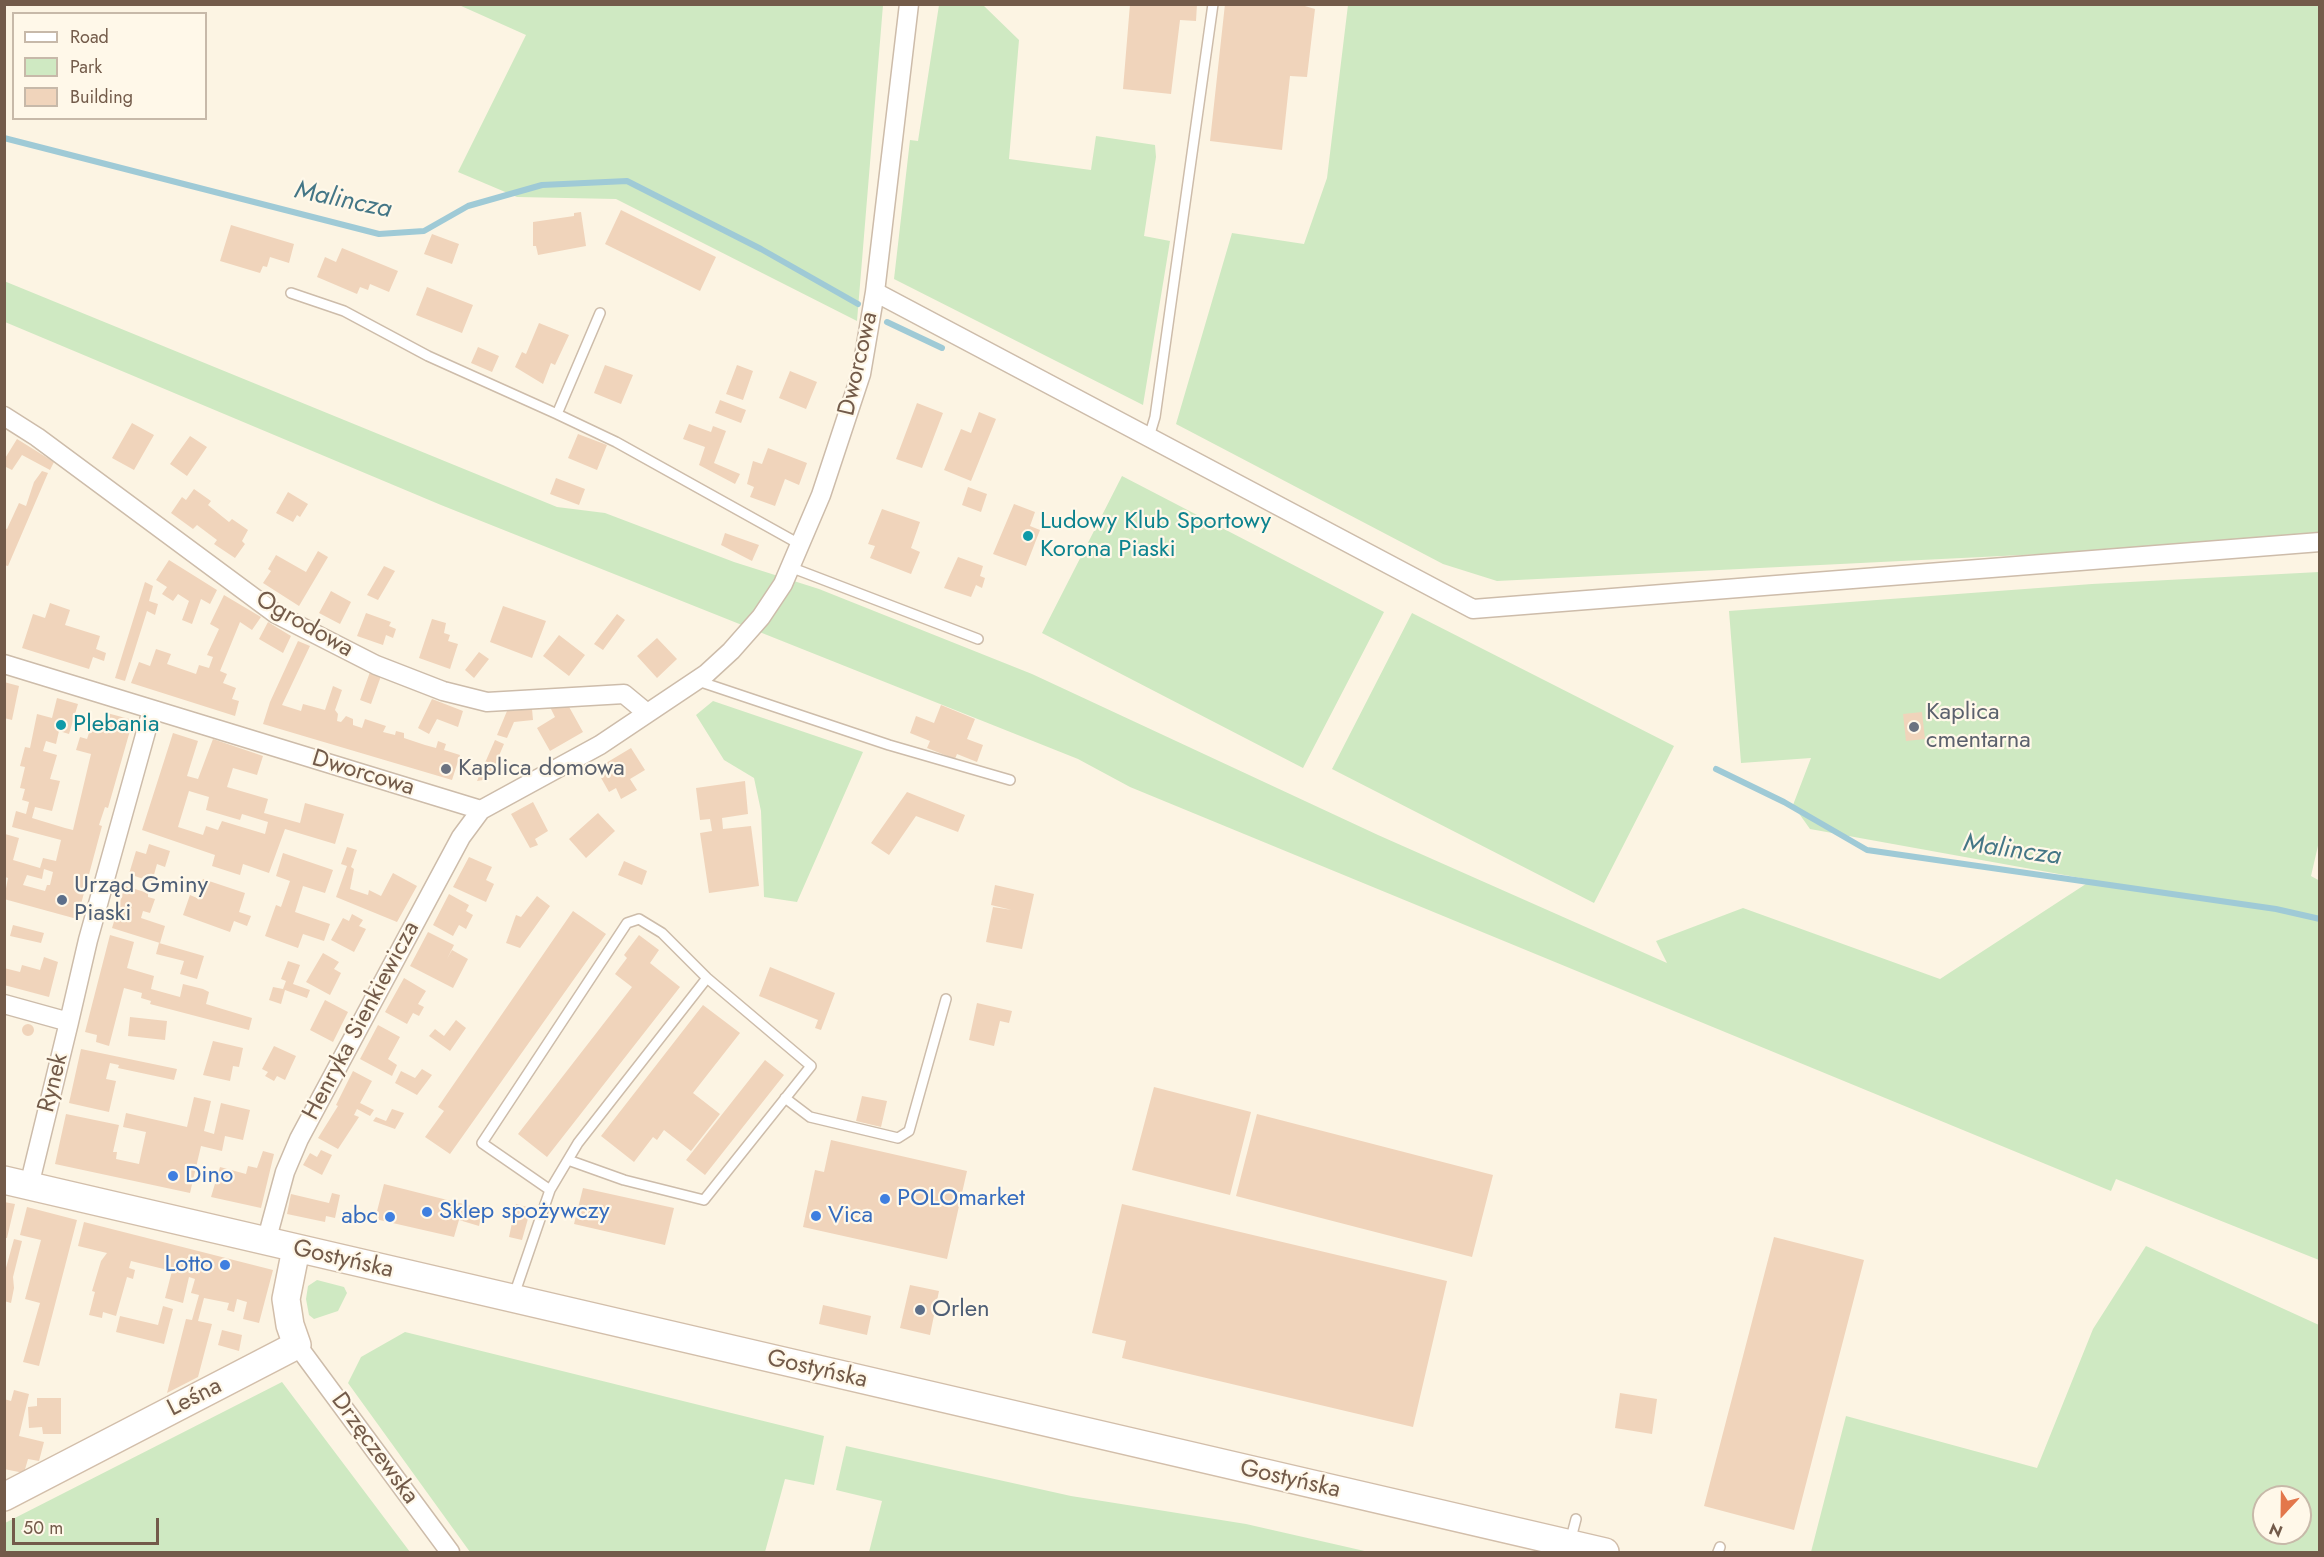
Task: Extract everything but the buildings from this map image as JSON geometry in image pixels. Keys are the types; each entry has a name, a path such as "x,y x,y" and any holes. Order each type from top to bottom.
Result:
{"street":[{"name":"Dworcowa","path":"4,664 481,810 600,745 697,680 731,651 761,617 790,567 801,545 858,390 868,344 875,292 909,4"},
{"path":"875,292 1473,609 2319,542"},
{"name":"Ogrodowa","path":"4,416 37,437 276,614 376,664 443,691 487,702 624,694 647,713"},
{"path":"69,1022 88,940 152,710"},
{"name":"Henryka Sienkiewicza","path":"266,1242 285,1172 299,1140 461,837 481,810"},
{"name":"Rynek","path":"4,1004 69,1022 17,1183"},
{"name":"Gostyńska","path":"17,1183 513,1300 1573,1531 1605,1552"},
{"path":"296,1249 286,1299 290,1325 297,1345"},
{"name":"Leśna","path":"4,1497 297,1345"},
{"name":"Drzęczewska","path":"297,1345 450,1552"}],"lane":[{"path":"1149,437 1155,417 1213,4"},
{"path":"291,293 344,311 428,356 616,442 801,545"},
{"path":"557,414 600,314"},
{"path":"790,567 978,639"},
{"path":"697,680 889,745 1010,780"},
{"path":"550,1190 482,1143 627,923 639,919 662,933 707,978 811,1066 704,1200 624,1180 568,1160"},
{"path":"513,1300 518,1278 550,1190 568,1160 707,978"},
{"path":"785,1098 810,1117 898,1138 909,1131 946,999"}],"green space":[{"path":"459,5 883,5 857,321 616,199 517,197 458,172 526,35"},
{"path":"939,5 983,5 1019,40 1009,159 1091,170 1096,136 1155,145 1156,157 1144,236 1170,241 1143,405 894,279 910,140 918,141"},
{"path":"1348,5 2319,5 2319,533 2103,551 1497,581 1443,564 1176,424 1232,233 1304,244 1327,178"},
{"path":"4,281 557,507 605,513 734,562 819,589 1032,674 1378,835 1667,963 1656,941 1743,908 1940,979 2092,880 1810,829 1793,805 1811,758 1741,763 1729,611 2092,584 2319,572 2320,837 2311,876 2320,881 2319,1260 2116,1179 2111,1191 1130,787 1078,759 441,505 5,322"},
{"path":"1122,476 1384,612 1303,768 1042,633"},
{"path":"1412,613 1674,746 1594,903 1332,769"},
{"path":"713,701 863,752 797,902 764,897 761,811 754,778 724,760 696,715"},
{"path":"2146,1246 2319,1325 2319,1552 1811,1552 1846,1416 2037,1468 2093,1329"},
{"path":"317,1280 344,1287 347,1293 338,1311 314,1319 309,1315 306,1299 308,1286"},
{"path":"405,1332 824,1436 814,1485 785,1479 765,1552 470,1552 348,1383 361,1357"},
{"path":"282,1382 410,1552 5,1552 5,1523"},
{"path":"846,1446 1071,1496 1246,1524 1369,1552 869,1552 882,1501 836,1490"}],"waterway":[{"name":"Malincza","path":"4,138 379,234 424,231 468,206 542,185 627,181 761,249 858,304"},
{"name":"Malincza","path":"887,322 942,348"},
{"name":"Malincza","path":"1716,769 1784,802 1867,850 2276,909 2320,919"}],"place":[{"name":"Ludowy Klub Sportowy Korona Piaski","path":"1028,536"},
{"name":"Plebania","path":"61,725"},
{"name":"Kaplica cmentarna","path":"1914,727"},
{"name":"Kaplica domowa","path":"446,769"},
{"name":"Urząd Gminy Piaski","path":"62,900"},
{"name":"Dino","path":"173,1176"},
{"name":"POLOmarket","path":"885,1199"},
{"name":"Sklep spożywczy","path":"427,1212"},
{"name":"Vica","path":"816,1216"},
{"name":"abc","path":"390,1217"},
{"name":"Lotto","path":"225,1265"},
{"name":"Orlen","path":"920,1310"}]}
